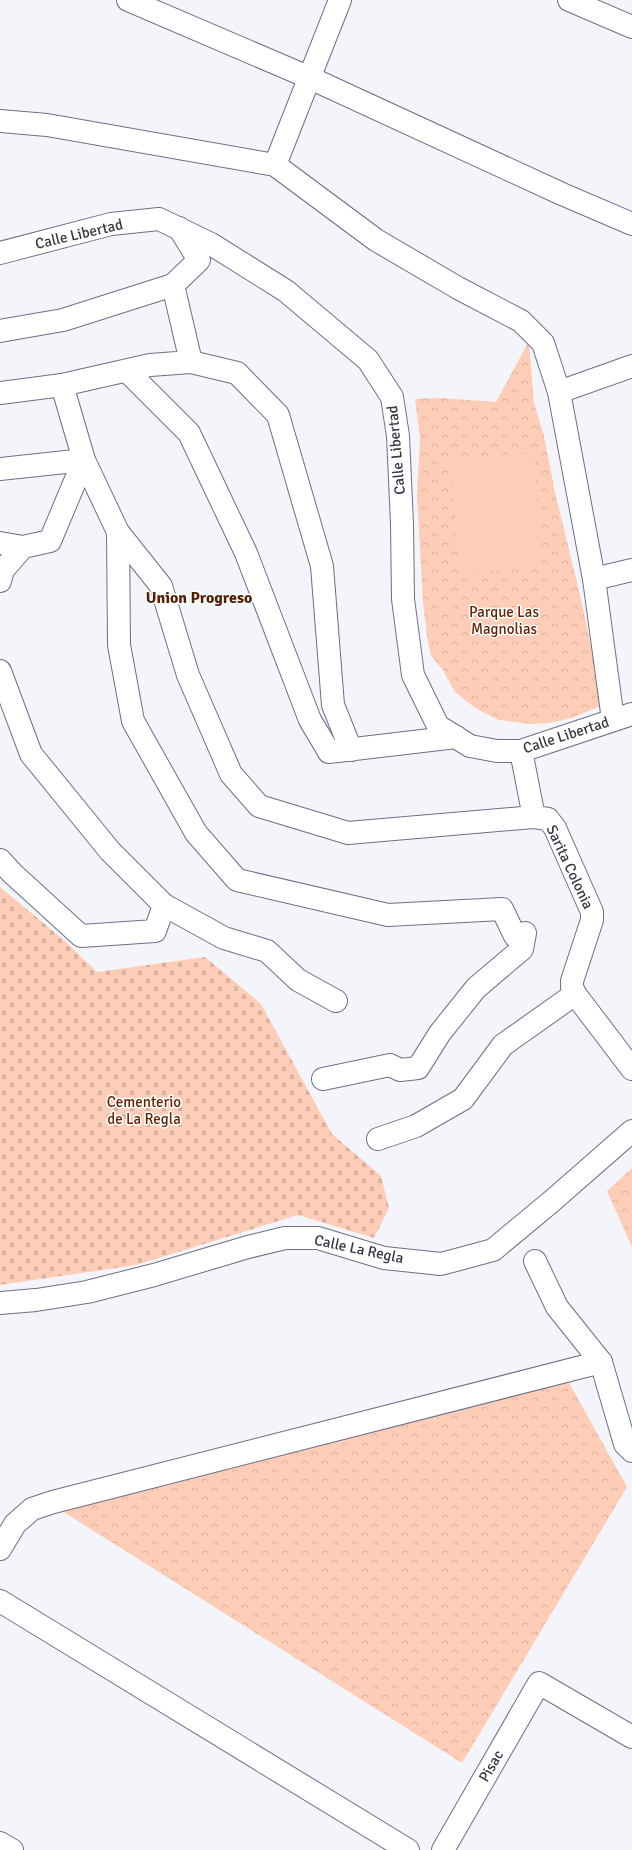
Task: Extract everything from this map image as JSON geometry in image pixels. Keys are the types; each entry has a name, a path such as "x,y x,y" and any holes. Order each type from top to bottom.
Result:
{"street":[{"path":"128,0 308,77 562,194 632,224"},
{"path":"274,165 340,0"},
{"path":"569,0 632,27"},
{"path":"0,121 47,125 274,165 376,240 458,288 521,321 543,342 559,392 594,579 622,717"},
{"name":"Calle Libertad","path":"0,253 111,224 159,219 211,244 286,291 368,360 392,397 398,436 402,524 403,598 412,675 438,726 470,746 497,751 521,751 583,732 622,717"},
{"path":"0,330 63,320 172,285 199,260 178,228"},
{"path":"172,285 191,362"},
{"path":"0,393 62,385 150,365 191,362 237,373 278,415 322,566 333,705 351,750"},
{"path":"559,392 632,366"},
{"path":"127,371 189,433 246,553 310,720 329,752 456,737"},
{"path":"62,385 84,460 118,532 161,586 188,676 231,774 259,806 348,833 534,817"},
{"path":"0,468 84,460"},
{"path":"0,543 23,547 50,541 84,460"},
{"path":"118,532 120,645 133,721 196,833 237,880 388,914 502,908 515,936 525,933 522,949 476,988 440,1033 418,1068 400,1070 390,1065 323,1079"},
{"path":"0,581 3,570 23,547"},
{"path":"594,579 632,570"},
{"path":"0,671 31,754 110,850 164,905 224,938 267,951 298,980 336,1001"},
{"name":"Sarita Colonia","path":"521,751 534,817 548,819 555,828 592,912 592,920 572,981 572,987 575,994"},
{"path":"0,860 81,936 156,931 164,905"},
{"path":"378,1139 416,1126 463,1100 503,1045 575,994 632,1068"},
{"name":"Calle La Regla","path":"0,1303 36,1300 87,1292 154,1276 248,1247 285,1238 318,1238 384,1258 442,1264 493,1250 632,1131"},
{"path":"535,1261 557,1307 601,1362 625,1444 632,1451"},
{"path":"0,1549 15,1524 32,1509 53,1502 601,1362"},
{"path":"0,1601 408,1850"},
{"name":"Pisac","path":"444,1850 539,1683 629,1730"},
{"path":"0,1843 12,1850"}],"green space":[{"name":"Parque Las Magnolias","path":"529,341 534,403 544,436 554,488 581,599 603,705 572,718 550,723 529,724 499,720 475,708 454,691 443,670 431,656 423,603 417,493 420,439 415,399 440,398 496,402"},
{"path":"534,453 542,568 459,573 451,458"},
{"name":"Cementerio de La Regla","path":"0,887 65,941 97,972 205,957 261,1004 332,1134 381,1176 389,1208 374,1238 298,1215 136,1265 0,1285"},
{"path":"632,1168 632,1247 607,1191"},
{"path":"568,1381 627,1487 462,1763 62,1511"}],"district":[{"name":"Union Progreso","path":"199,597"}]}
